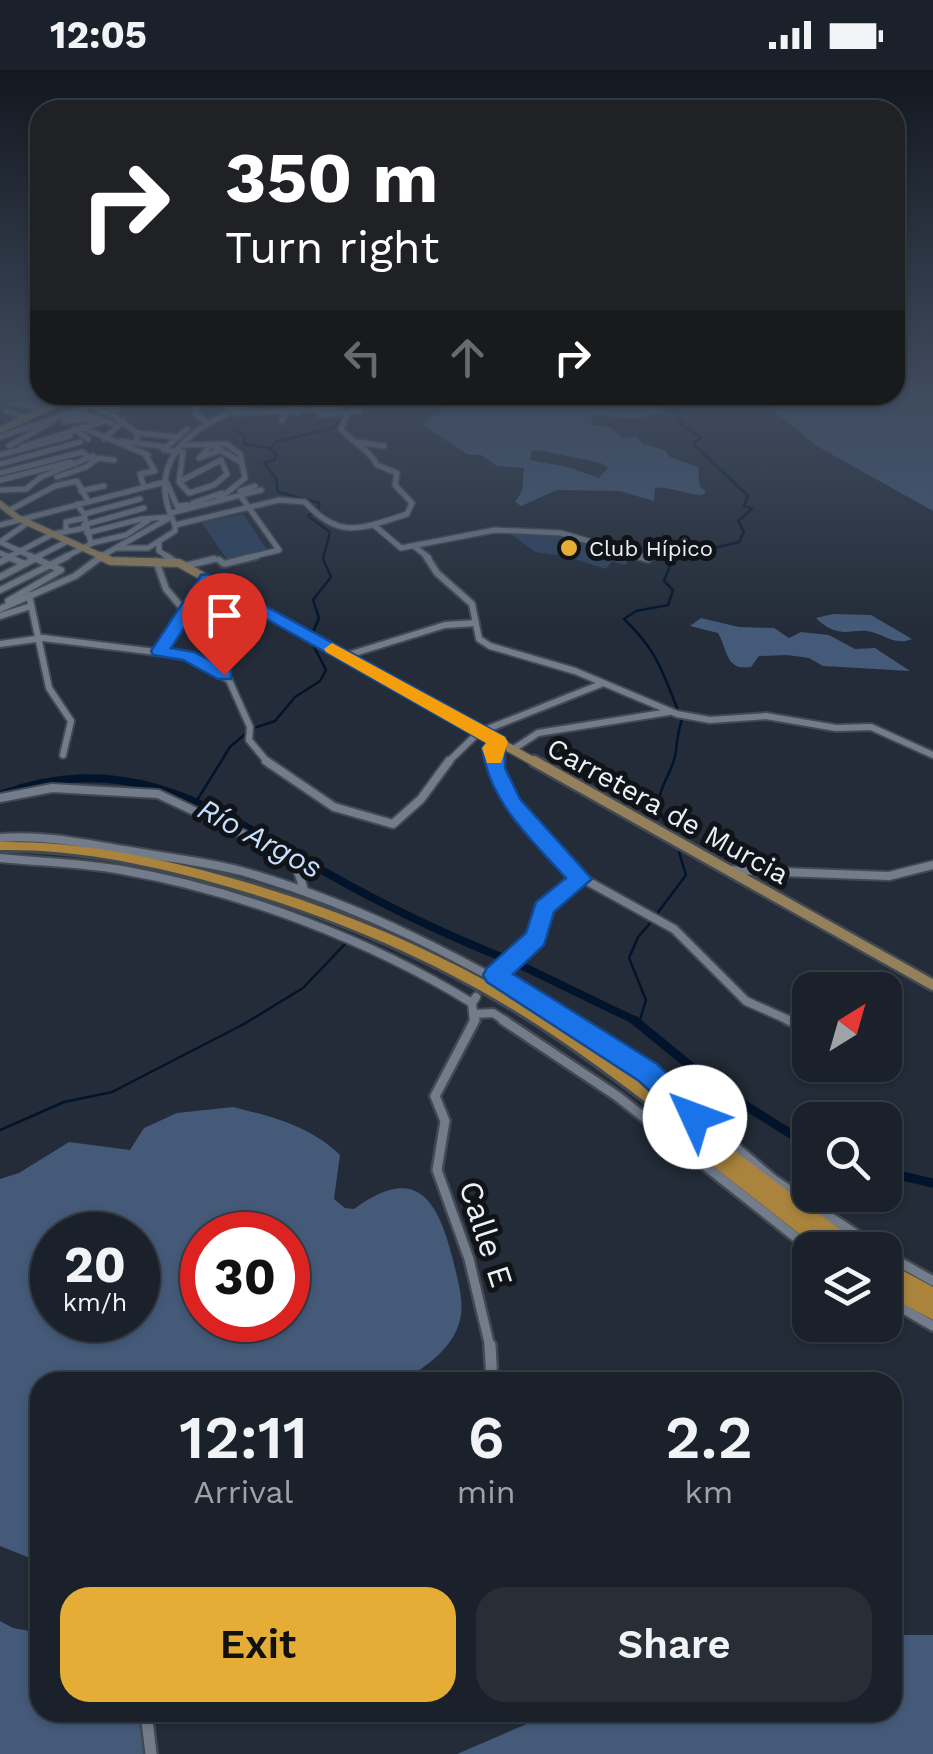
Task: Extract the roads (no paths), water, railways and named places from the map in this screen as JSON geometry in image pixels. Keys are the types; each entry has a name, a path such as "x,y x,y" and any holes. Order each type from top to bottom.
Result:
{"highway":[{"path":"0,852 59,854 208,882 316,916 426,965 514,1013 571,1050 809,1232"},
{"path":"0,852 103,854 220,878 328,914 402,945 538,1018 830,1232"},
{"path":"902,1279 933,1296"},
{"path":"902,1295 933,1312"}],"main road":[{"path":"0,503 21,518 88,545 99,556 115,562 166,560"},
{"name":"Carretera de Murcia","path":"166,560 185,566 933,985"}],"street":[{"path":"17,472 28,487"},
{"path":"19,491 41,477 60,472"},
{"path":"43,480 65,472"},
{"path":"146,517 140,498 140,474 152,472"},
{"path":"88,545 138,550 159,544 174,532 164,483 166,472"},
{"path":"179,472 178,479 189,493 214,485 226,472"},
{"path":"178,479 186,472"},
{"path":"178,479 195,472"},
{"path":"218,500 245,478 243,472"},
{"path":"0,562 53,534 114,516 173,517 279,500 300,501 336,530 375,526 410,512 412,503 396,485 395,472"},
{"path":"1,478 28,487"},
{"path":"1,478 24,494 55,486 104,486"},
{"path":"0,525 164,483"},
{"path":"164,483 176,506 236,488"},
{"path":"0,503 20,506 55,486"},
{"path":"78,487 88,502"},
{"path":"0,612 76,575 99,556 173,517 258,488 227,498"},
{"path":"185,566 216,560 224,564 279,550 240,495"},
{"path":"2,574 140,498"},
{"path":"76,504 88,545"},
{"path":"173,517 188,505"},
{"path":"8,601 60,570 0,542 21,518 20,506"},
{"path":"20,506 21,518"},
{"path":"109,509 120,524"},
{"path":"85,526 120,524 146,517"},
{"path":"0,590 88,545 126,535 146,517"},
{"path":"375,526 400,548 495,530 555,533 648,558"},
{"path":"159,544 158,550 166,560 166,589 183,616"},
{"path":"416,547 429,558 437,573 471,602 483,643 603,683 669,712 710,720 766,716 836,728 871,727 933,756"},
{"path":"0,553 38,570"},
{"path":"2,574 19,580"},
{"path":"42,586 76,575"},
{"path":"160,651 207,579"},
{"path":"29,595 35,638 52,696 71,720 63,755"},
{"path":"178,604 185,607 191,603"},
{"path":"0,612 31,606"},
{"path":"345,656 445,624 476,623"},
{"path":"0,644 35,638 188,656 222,674 241,701 251,729 249,740 263,759 310,793 355,815 396,824 479,733 603,683"},
{"path":"512,750 538,733 669,712"},
{"path":"498,742 492,748 495,768 511,803 546,846 580,877 686,938 746,1001 792,1022"},
{"path":"0,798 28,790 60,788 158,794 273,848 301,874 304,890"},
{"path":"0,838 20,836 123,849 237,870 304,890 445,949 601,1039 655,1079 774,1180 852,1232"},
{"path":"0,852 122,870 235,898 428,974 493,1012 617,1096 792,1234"},
{"path":"728,870 889,876 933,865"},
{"path":"492,979 536,938 544,908 580,877"},
{"name":"Calle E","path":"474,1004 475,1022 435,1096 445,1120 438,1170 469,1259 490,1346 491,1372"},
{"path":"655,1079 682,1094"},
{"path":"902,1263 933,1281"},
{"path":"902,1308 933,1326"},
{"path":"147,1722 151,1754"}],"waterway":[{"path":"196,802 230,747 251,729 275,721 295,697 320,681 326,670 310,639 319,618 313,600 331,577 323,559 330,532 308,516 319,508 319,503 278,492 271,472"},
{"path":"679,713 652,652 624,619 636,611 668,605 673,590 664,581 673,558 739,542 744,531 738,521 752,509 744,506 748,496 722,472"},
{"path":"673,834 664,821 659,799 673,762 682,719"},
{"name":"Río Argos","path":"0,795 47,782 91,778 132,782 172,793 210,808 437,930 506,959"},
{"path":"656,915 686,875 679,852"},
{"path":"639,1023 646,1000 629,958 638,937 652,921"},
{"path":"0,1130 64,1102 112,1092 244,1024 303,988 345,944"},
{"name":"Río Argos","path":"516,963 634,1020"},
{"name":"Río Argos","path":"634,1020 638,1022"},
{"name":"Río Argos","path":"634,1020 716,1087 792,1135"},
{"name":"Río Argos","path":"902,1176 933,1183"}],"place":[{"name":"Club Hípico","path":"569,548"}]}
